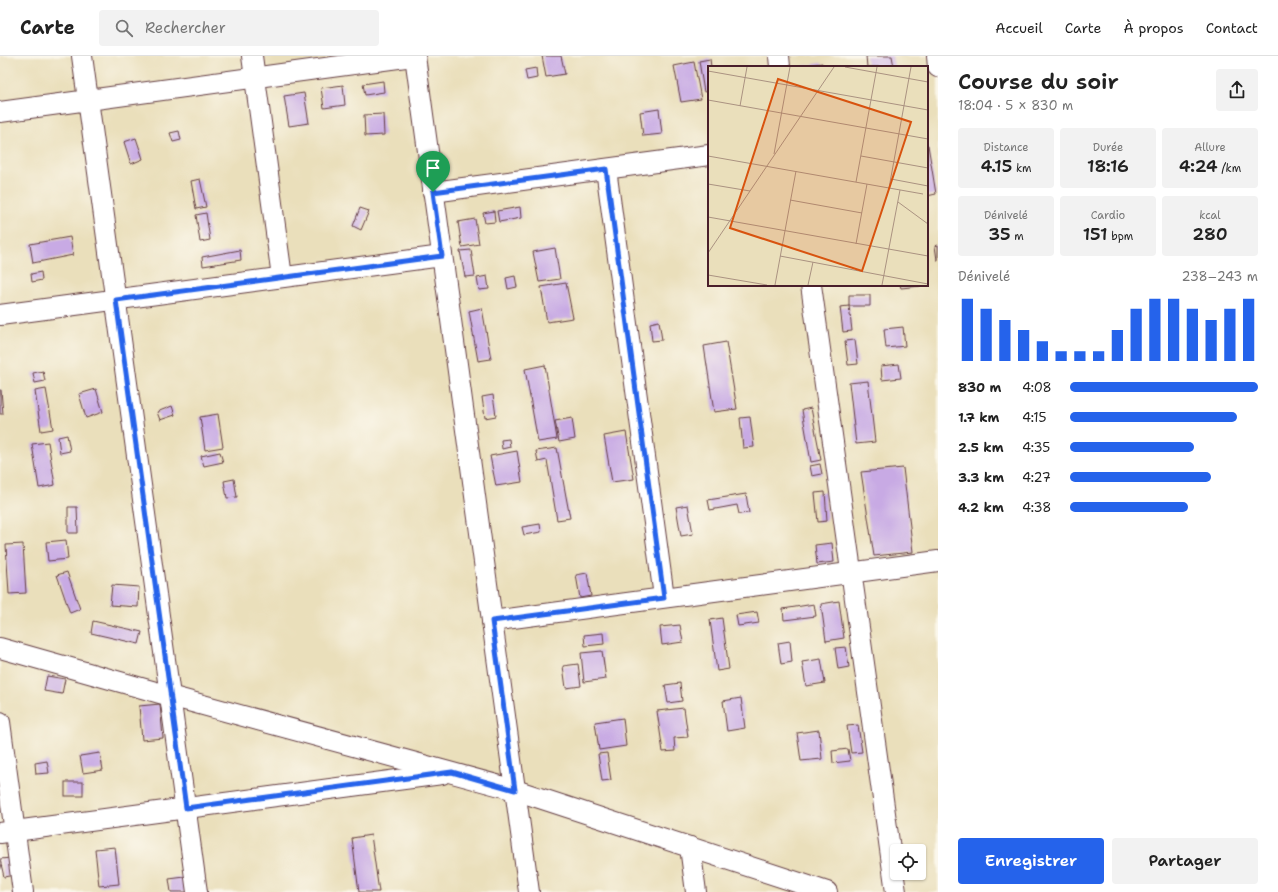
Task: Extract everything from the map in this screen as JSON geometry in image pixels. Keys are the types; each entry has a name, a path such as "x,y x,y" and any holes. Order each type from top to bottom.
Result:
{"street":[{"path":"82,56 197,892"},
{"path":"252,56 282,277"},
{"path":"0,112 255,78 359,60 414,56 529,892"},
{"path":"779,56 780,66"},
{"path":"936,56 938,67"},
{"path":"433,192 708,155"},
{"path":"606,169 664,598"},
{"path":"0,315 442,256"},
{"path":"811,286 896,892"},
{"path":"492,621 938,560"},
{"path":"0,648 515,790 827,892"},
{"path":"0,722 8,832 23,892"},
{"path":"8,832 452,772"},
{"path":"690,847 696,892"}],"building":[{"path":"542,56 561,56 565,74 546,77"},
{"path":"866,56 892,56 894,66 867,66"},
{"path":"710,59 711,66 708,66 708,91 704,92 699,61"},
{"path":"694,62 701,99 681,102 674,66"},
{"path":"822,63 823,66 803,66"},
{"path":"536,68 537,78 527,80 525,70"},
{"path":"383,81 384,92 365,95 363,84"},
{"path":"343,85 345,105 324,108 321,88"},
{"path":"304,93 309,123 289,126 284,96"},
{"path":"659,109 662,134 643,136 640,112"},
{"path":"383,114 384,135 365,136 364,115"},
{"path":"179,131 181,140 173,142 170,133"},
{"path":"136,138 143,159 131,164 124,142"},
{"path":"928,145 936,194 928,196"},
{"path":"200,179 206,207 196,209 191,181"},
{"path":"520,207 521,218 499,222 497,211"},
{"path":"360,208 369,211 361,230 353,226"},
{"path":"494,211 495,222 485,223 483,213"},
{"path":"206,213 210,240 200,242 196,215"},
{"path":"475,219 479,244 462,247 458,222"},
{"path":"70,237 73,255 33,263 30,244"},
{"path":"938,245 938,260 937,260 935,246"},
{"path":"555,248 560,279 539,282 533,252"},
{"path":"240,250 241,260 203,266 202,257"},
{"path":"471,250 475,276 465,277 460,251"},
{"path":"41,272 42,280 32,282 31,274"},
{"path":"487,276 489,289 479,290 477,278"},
{"path":"515,276 517,287 508,289 506,278"},
{"path":"566,283 573,318 547,322 541,287"},
{"path":"900,286 921,286 901,288"},
{"path":"849,295 870,295 870,306 849,306"},
{"path":"849,306 852,331 843,332 840,307"},
{"path":"482,308 491,359 478,361 469,311"},
{"path":"659,321 662,340 652,341 650,323"},
{"path":"903,327 905,346 886,348 884,329"},
{"path":"855,340 858,364 848,365 845,341"},
{"path":"726,342 737,409 714,412 704,346"},
{"path":"899,364 901,378 882,380 881,366"},
{"path":"545,365 557,439 538,442 525,369"},
{"path":"43,371 45,381 35,383 33,373"},
{"path":"868,381 875,442 856,444 849,383"},
{"path":"46,389 53,429 41,431 35,391"},
{"path":"96,389 103,412 86,418 79,394"},
{"path":"1,390 3,414 0,414"},
{"path":"493,395 496,416 485,418 482,397"},
{"path":"172,406 175,415 160,420 157,412"},
{"path":"811,408 821,460 811,462 802,410"},
{"path":"218,414 223,447 205,450 200,417"},
{"path":"750,417 754,447 743,448 740,418"},
{"path":"572,418 575,439 559,442 555,421"},
{"path":"626,432 634,479 612,482 604,436"},
{"path":"67,435 70,451 60,453 58,437"},
{"path":"509,439 510,447 502,449 501,440"},
{"path":"48,442 55,485 39,488 32,444"},
{"path":"557,448 570,518 557,520 547,460 538,462 536,451"},
{"path":"517,451 522,482 496,486 490,456"},
{"path":"220,452 223,462 204,466 201,456"},
{"path":"820,464 822,474 812,476 810,466"},
{"path":"903,468 913,552 874,556 861,472"},
{"path":"234,479 237,497 227,498 224,481"},
{"path":"825,492 827,521 818,522 815,493"},
{"path":"746,494 749,513 739,514 737,505 710,510 708,500"},
{"path":"688,505 693,534 681,536 676,507"},
{"path":"68,507 77,507 78,533 68,533"},
{"path":"540,524 541,532 524,535 522,527"},
{"path":"66,540 68,559 48,561 46,542"},
{"path":"832,543 834,562 817,564 815,545"},
{"path":"23,544 26,593 9,594 6,545"},
{"path":"67,572 80,609 70,613 57,575"},
{"path":"587,573 591,596 580,598 576,575"},
{"path":"112,585 139,587 138,607 110,605"},
{"path":"839,601 844,638 826,641 821,604"},
{"path":"814,604 816,616 784,620 783,609"},
{"path":"757,612 759,623 738,626 736,615"},
{"path":"722,618 729,669 717,671 710,620"},
{"path":"93,621 142,632 139,644 91,633"},
{"path":"680,625 683,642 662,645 660,627"},
{"path":"603,633 604,644 585,646 584,635"},
{"path":"790,641 792,662 781,664 778,643"},
{"path":"846,647 849,667 838,669 835,648"},
{"path":"602,651 606,679 584,682 581,653"},
{"path":"821,659 825,683 806,686 802,662"},
{"path":"578,664 581,686 566,688 563,666"},
{"path":"47,676 65,679 62,694 44,691"},
{"path":"680,683 682,701 668,703 665,685"},
{"path":"741,698 745,728 727,731 723,701"},
{"path":"160,704 163,738 142,740 139,706"},
{"path":"684,708 688,737 674,738 675,751 663,752 657,711"},
{"path":"623,718 626,746 599,750 595,722"},
{"path":"858,725 862,752 851,753 847,726"},
{"path":"819,730 822,759 801,761 797,733"},
{"path":"848,749 850,761 833,763 832,751"},
{"path":"100,753 103,770 83,773 80,756"},
{"path":"607,753 611,780 602,781 598,754"},
{"path":"47,761 49,773 36,774 35,763"},
{"path":"65,782 83,782 83,796 65,796"},
{"path":"371,835 379,892 359,892 352,838"},
{"path":"115,847 119,884 99,886 95,849"},
{"path":"11,858 14,875 4,877 0,859"},
{"path":"185,877 187,892 171,892 169,879"}],"route":[{"path":"606,169 664,598 492,621 515,790 452,772 186,808 116,300 442,256 433,192 606,169"}]}
